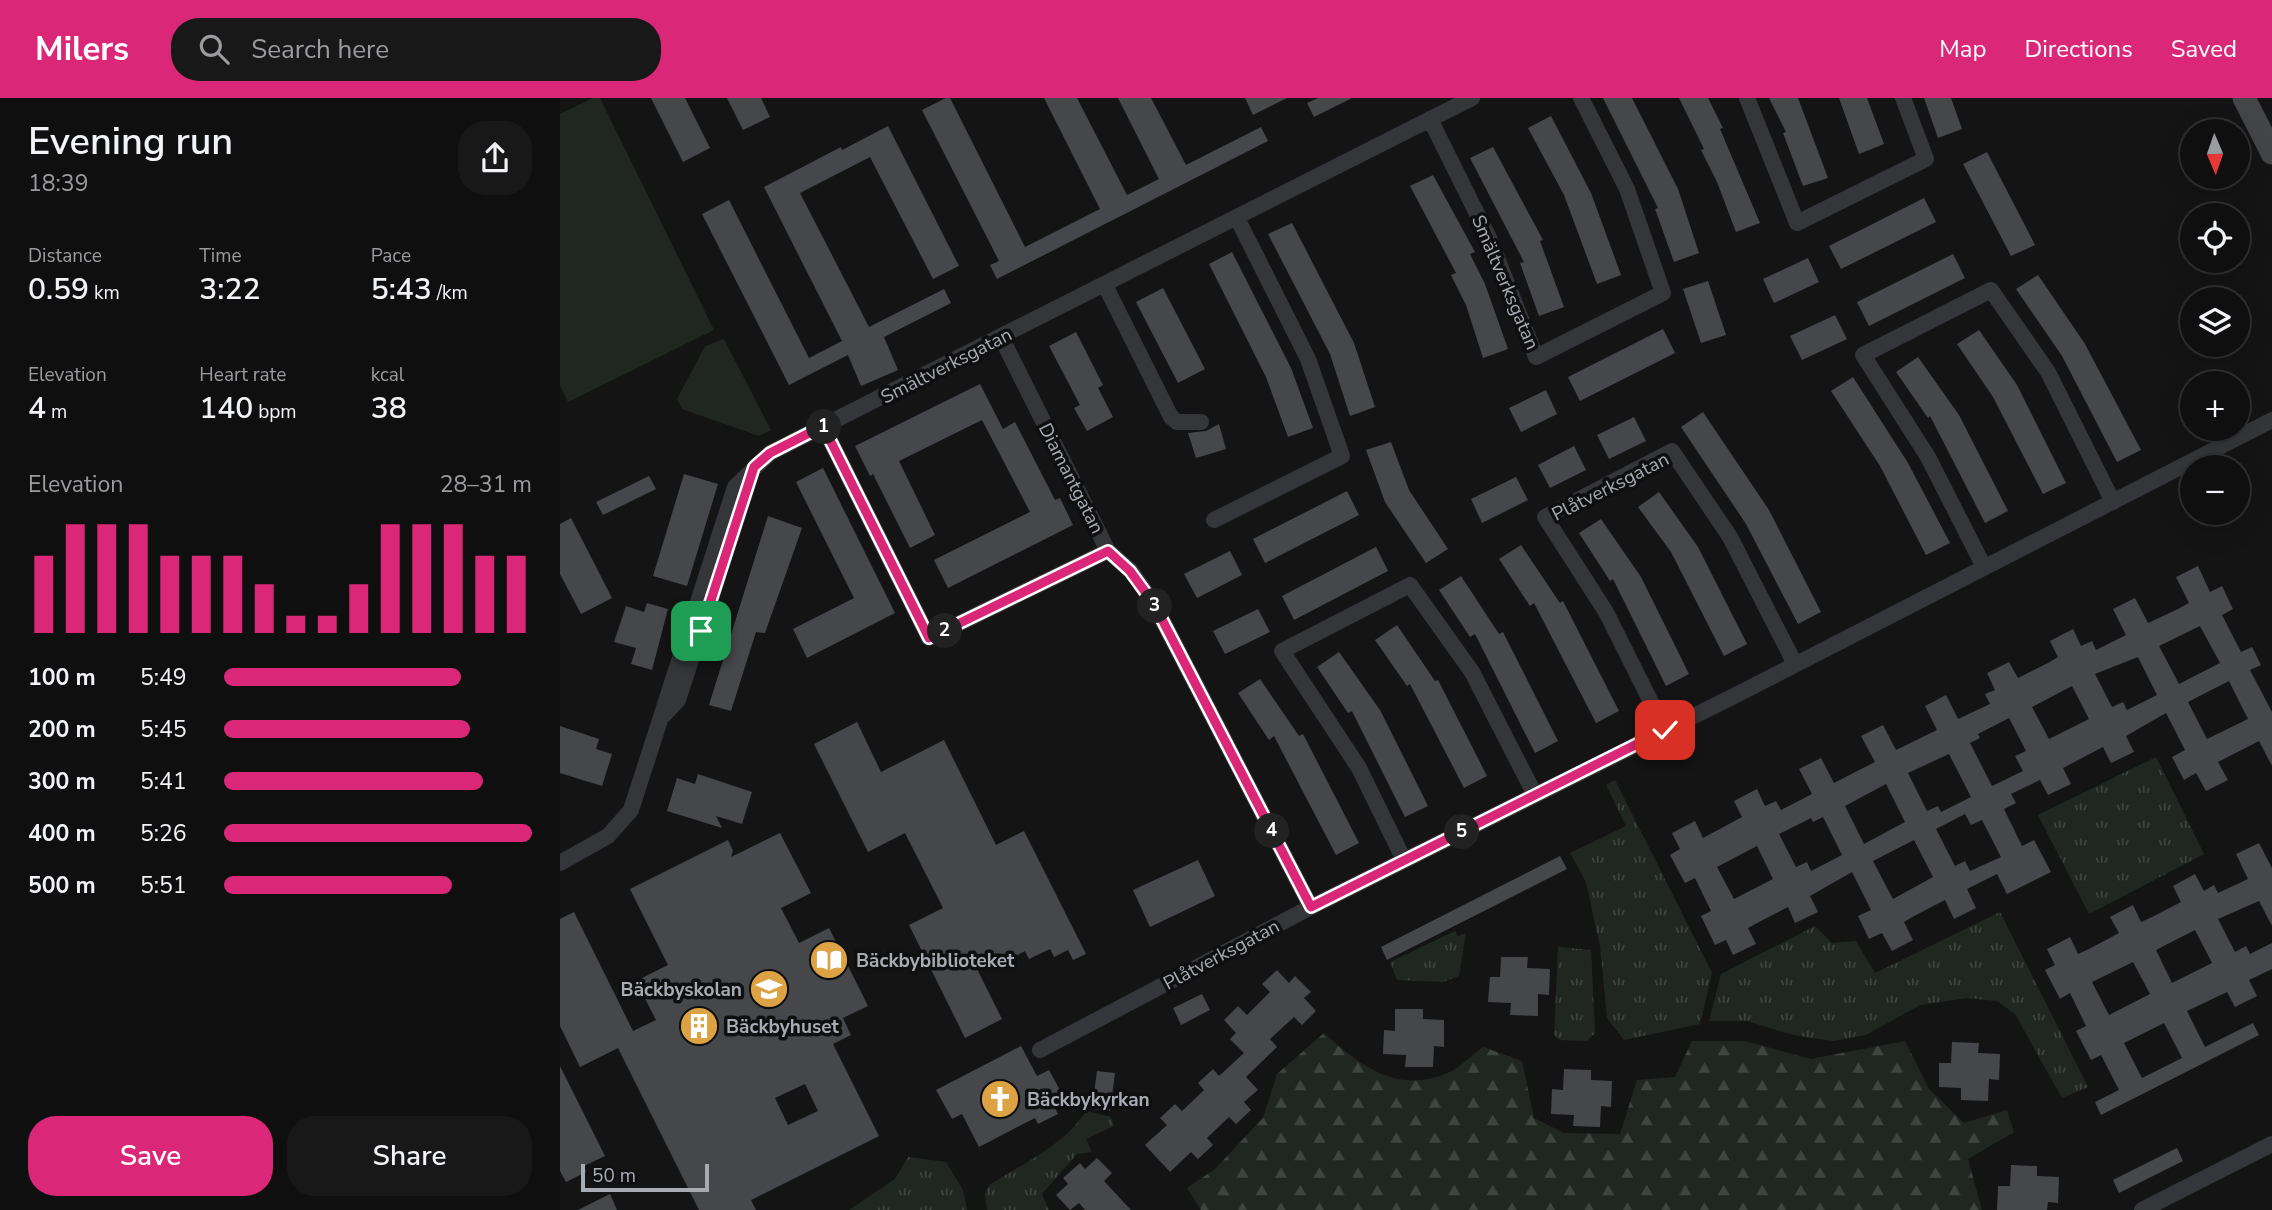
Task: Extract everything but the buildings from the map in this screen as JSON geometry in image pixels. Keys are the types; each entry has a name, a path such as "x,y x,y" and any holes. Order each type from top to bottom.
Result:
{"street":[{"name":"Smältverksgatan","path":"560,863 608,836 631,810 664,715 665,697 735,487 770,453 1472,98"},
{"name":"Smältverksgatan","path":"1430,119 1490,240 1536,357 1663,293 1627,189 1581,98"},
{"path":"1747,98 1797,223 1926,159 1903,98"},
{"path":"2244,98 2272,153"},
{"path":"1214,520 1342,456 1308,359 1237,218"},
{"path":"1105,285 1171,417 1177,422 1201,422"},
{"path":"1984,567 1928,457 1863,355 1991,290 2048,372 2113,502"},
{"name":"Diamantgatan","path":"1001,337 1108,551 1130,571 1154,604 1311,907"},
{"name":"Plåtverksgatan","path":"1040,1050 1311,907 1665,730 2272,420"},
{"path":"823,426 929,638 1108,551"},
{"name":"Plåtverksgatan","path":"1665,730 1606,612 1545,517 1672,451 1730,537 1795,664"},
{"path":"1404,860 1360,768 1282,651 1374,603 1410,586 1472,673 1535,795"},
{"path":"2142,1210 2272,1144"}],"green space":[{"path":"593,98 600,98 714,330 568,402 560,386 560,114"},
{"path":"724,339 771,430 759,436 682,409 677,399 705,346"},
{"path":"2156,757 2204,854 2089,914 2038,815"},
{"path":"1615,780 1712,973 1700,1024 1624,1040 1607,1018 1600,946 1586,882 1570,853 1626,826 1606,785"},
{"path":"2000,912 2088,1087 2062,1098 2015,1014 1997,1001 1967,998 1920,1005 1866,1035 1833,1041 1793,1035 1747,1021 1709,1021 1721,974 1815,926 1832,943 1856,941 1875,973"},
{"path":"1455,931 1458,936 1466,933 1459,976 1443,982 1397,980 1390,962"},
{"path":"1558,947 1591,950 1595,1033 1587,1041 1560,1040 1554,1035"},
{"path":"1324,1033 1367,1067 1398,1079 1433,1078 1452,1071 1483,1047 1522,1061 1534,1118 1564,1133 1620,1134 1637,1080 1675,1077 1692,1041 1745,1041 1811,1059 1905,1041 1929,1089 1964,1123 2007,1110 2014,1132 1968,1159 1982,1210 1201,1210 1187,1188 1215,1169 1263,1118 1277,1074"},
{"path":"1086,1111 1111,1117 1114,1126 1086,1139 1092,1152 1077,1154 1042,1194 1049,1210 987,1210 985,1195 989,1185 1055,1144"},
{"path":"908,1157 946,1162 963,1190 967,1210 849,1210 895,1179"}],"place":[{"name":"Bäckbybiblioteket","path":"829,960"},
{"name":"Bäckbyskolan","path":"769,989"},
{"name":"Bäckbyhuset","path":"699,1026"},
{"name":"Bäckbykyrkan","path":"1000,1099"}],"route":[{"path":"701,631 754,467 770,453 823,426 929,638 1108,551 1130,571 1154,604 1311,907 1665,730"}]}
